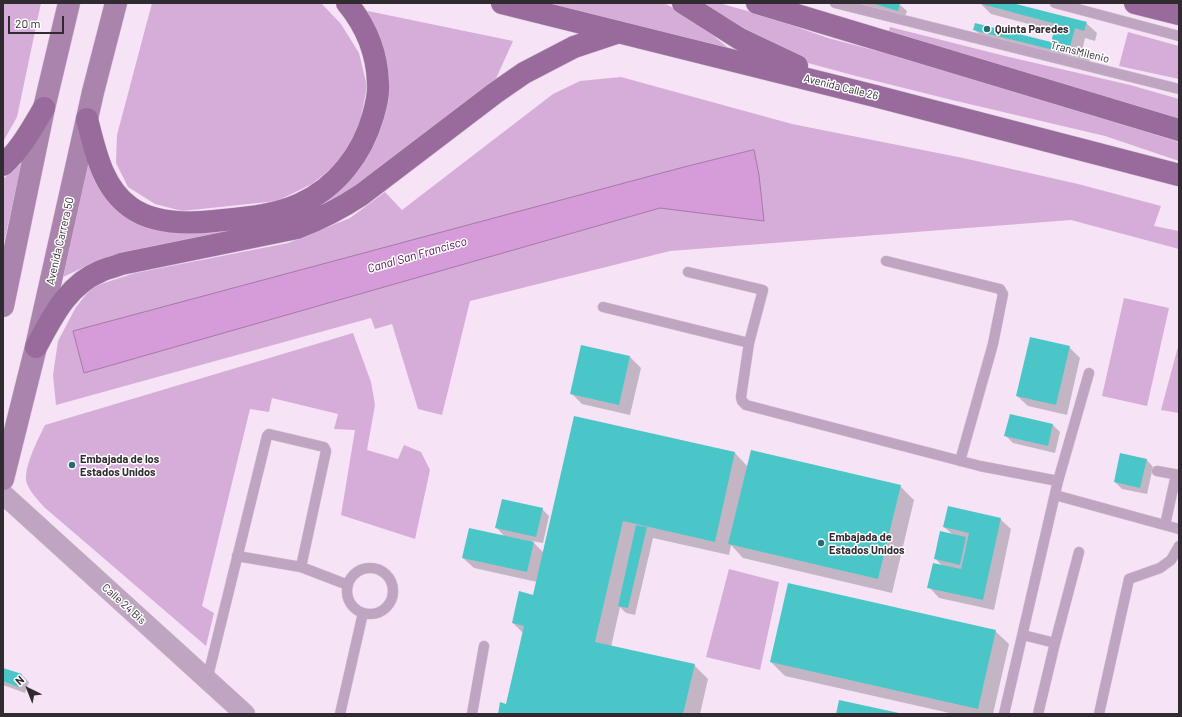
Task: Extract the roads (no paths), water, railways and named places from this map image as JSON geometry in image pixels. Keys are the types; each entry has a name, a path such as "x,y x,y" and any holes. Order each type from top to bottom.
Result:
{"main road":[{"path":"3,306 44,108 69,3"},
{"name":"Avenida Carrera 50","path":"3,479 36,348 93,92 116,3"},
{"path":"87,119 102,169 114,192 130,207 148,217 169,221 206,222 240,219 278,212 300,204 322,191 336,179 357,153 370,127 376,104 379,84 371,42 358,17 347,3"},
{"name":"Avenida Calle 26","path":"502,3 1179,174"},
{"path":"683,3 747,42 796,66 875,96"},
{"path":"757,3 1179,130"},
{"path":"1135,3 1179,14"},
{"path":"36,348 54,313 68,295 80,283 100,271 121,264 297,228 321,219 341,209 361,195 495,93 524,73 574,47 619,32"},
{"path":"3,165 20,147 44,108"}],"street":[{"name":"Calle 24 Bis","path":"3,494 207,680 235,711"}],"lane":[{"name":"TransMilenio","path":"835,3 1179,89"},
{"path":"1054,3 1179,36"},
{"path":"886,261 1000,289 1003,294 993,344 960,461"},
{"path":"688,272 763,290 749,343 741,398 746,405 960,461 1058,481"},
{"path":"603,307 749,343"},
{"path":"1004,714 1058,481 1089,373"},
{"path":"207,680 267,436 271,434 324,447 326,451 301,567"},
{"path":"1157,472 1177,475 1165,525"},
{"path":"1055,495 1179,528"},
{"path":"1099,714 1129,578 1160,568 1171,560 1179,546"},
{"path":"1038,714 1055,643 1080,552"},
{"path":"237,556 301,567 348,585"},
{"path":"368,568 377,569 385,573 391,581 394,589 392,599 388,606 380,612 372,614 362,613 355,609 350,602 347,594 348,585 352,577 359,571 368,568"},
{"path":"340,714 362,613"},
{"path":"1023,634 1055,643"},
{"path":"472,714 484,646"}],"water":[{"name":"Canal San Francisco","path":"754,150 759,175 764,221 660,208 84,373 73,331 684,167"}],"place":[{"name":"Quinta Paredes","path":"987,29"},
{"name":"Embajada de los Estados Unidos","path":"72,465"},
{"name":"Embajada de Estados Unidos","path":"821,543"}]}
